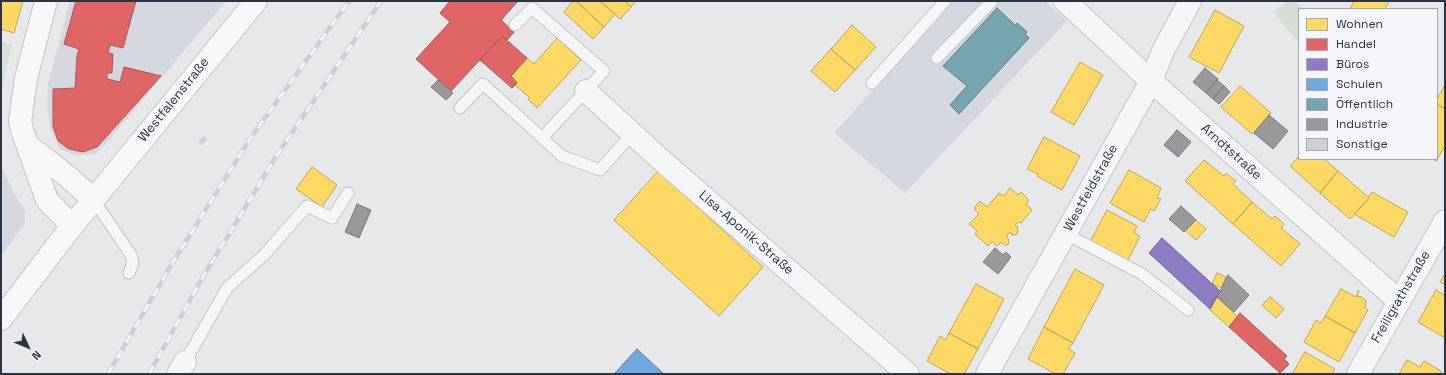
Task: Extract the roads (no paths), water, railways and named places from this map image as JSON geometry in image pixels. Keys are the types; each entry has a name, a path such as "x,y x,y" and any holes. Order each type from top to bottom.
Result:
{"street":[{"path":"46,1 26,78 20,120 22,130 29,146 47,200 72,226"},
{"name":"Westfalenstraße","path":"1,320 93,199 256,1"},
{"name":"Arndtstraße","path":"1065,1 1151,81 1399,301"},
{"name":"Westfeldstraße","path":"988,374 1151,81 1163,51 1190,1"},
{"name":"Lisa-Aponik-Straße","path":"586,91 632,134 908,374"},
{"path":"29,146 93,199"},
{"name":"Freiligrathstraße","path":"1358,374 1445,221"}],"lane":[{"path":"872,83 945,1"},
{"path":"936,58 992,1"},
{"path":"515,26 532,8 604,71 542,138"},
{"path":"460,108 483,84 562,156 600,170 632,134"},
{"path":"182,368 227,288 264,255 307,206 332,218 348,194"},
{"path":"93,199 131,255 132,264 129,273"},
{"path":"1066,234 1142,274 1188,310"}],"railway":[{"path":"108,374 173,262 250,139 349,1"},
{"path":"149,374 201,280 277,155 381,1"}]}
